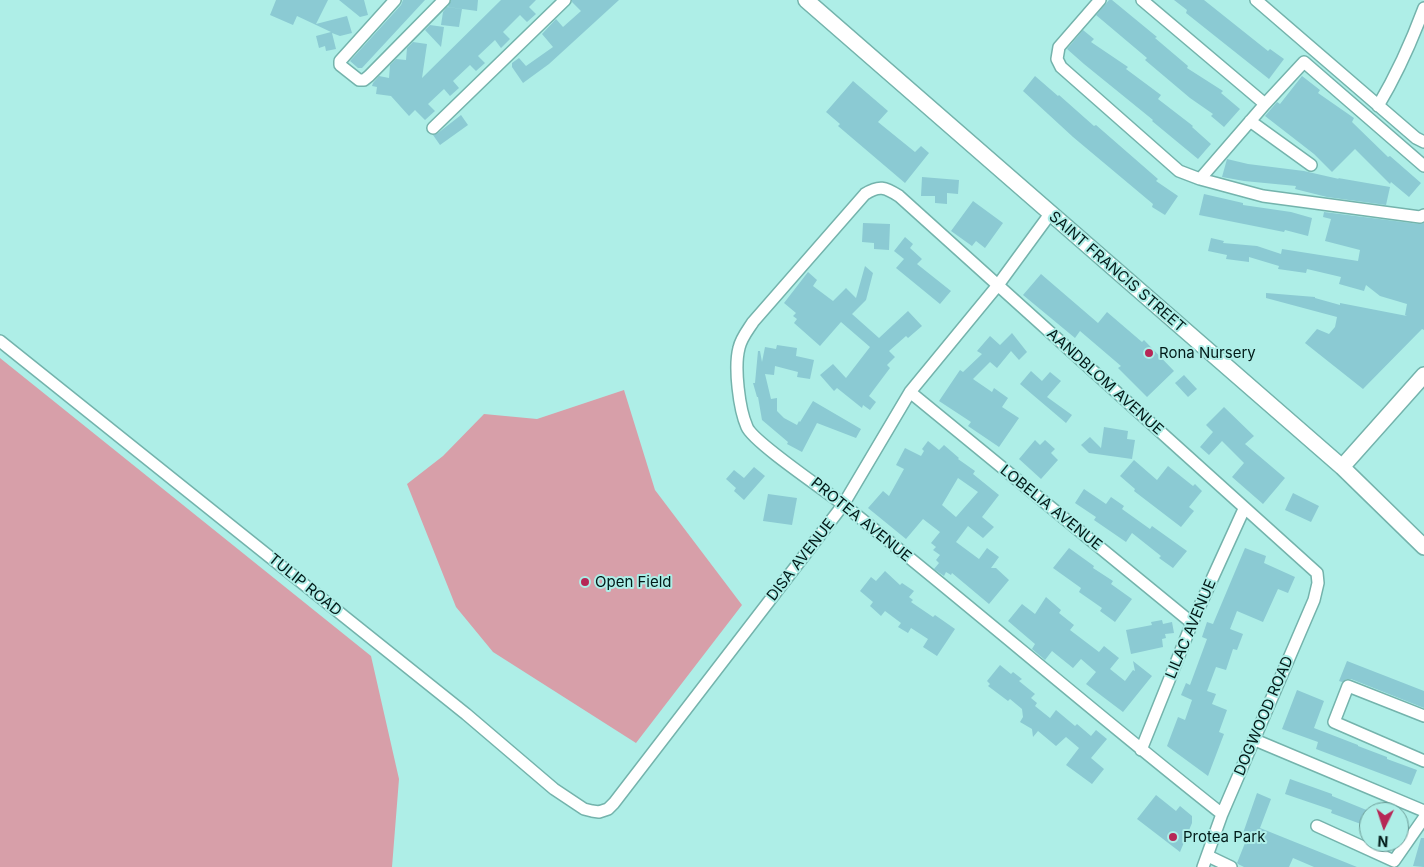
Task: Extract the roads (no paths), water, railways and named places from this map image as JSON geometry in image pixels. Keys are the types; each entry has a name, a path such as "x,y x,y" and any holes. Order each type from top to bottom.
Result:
{"street":[{"path":"395,0 340,61 342,67 359,80 366,78 444,0"},
{"path":"433,128 565,0"},
{"name":"SAINT FRANCIS STREET","path":"806,0 1342,467 1424,547"},
{"path":"1100,0 1059,47 1057,59 1061,67 1179,171 1200,180 1263,196 1420,217 1424,215"},
{"path":"1142,0 1265,104"},
{"path":"1256,0 1378,106 1416,138 1424,142"},
{"path":"1378,106 1395,78 1408,51 1424,8"},
{"path":"1200,180 1250,121 1304,62 1424,166"},
{"path":"1250,121 1311,165"},
{"name":"PROTEA AVENUE","path":"899,196 890,190 880,188 874,188 865,194 744,334 739,348 738,376 740,402 747,428 764,444 843,505 1141,750 1222,814"},
{"name":"AANDBLOM AVENUE","path":"899,196 1244,509 1312,567"},
{"name":"DISA AVENUE","path":"614,803 843,505 910,392 998,286 1050,214"},
{"name":"TULIP ROAD","path":"0,341 466,714 554,789 584,809 592,812 608,809 614,803"},
{"path":"1342,467 1424,375"},
{"name":"LOBELIA AVENUE","path":"910,392 1192,623"},
{"name":"LILAC AVENUE","path":"1141,750 1192,623 1244,509"},
{"name":"DOGWOOD ROAD","path":"1206,862 1222,814 1314,600 1319,578 1312,567"},
{"path":"1424,716 1348,686 1334,722 1424,761"},
{"path":"1255,740 1424,811"},
{"path":"1317,826 1394,861 1424,818"},
{"path":"1206,862 1231,867"}],"place":[{"name":"Rona Nursery","path":"1149,353"},
{"name":"Open Field","path":"585,582"},
{"name":"Protea Park","path":"1173,837"}]}
